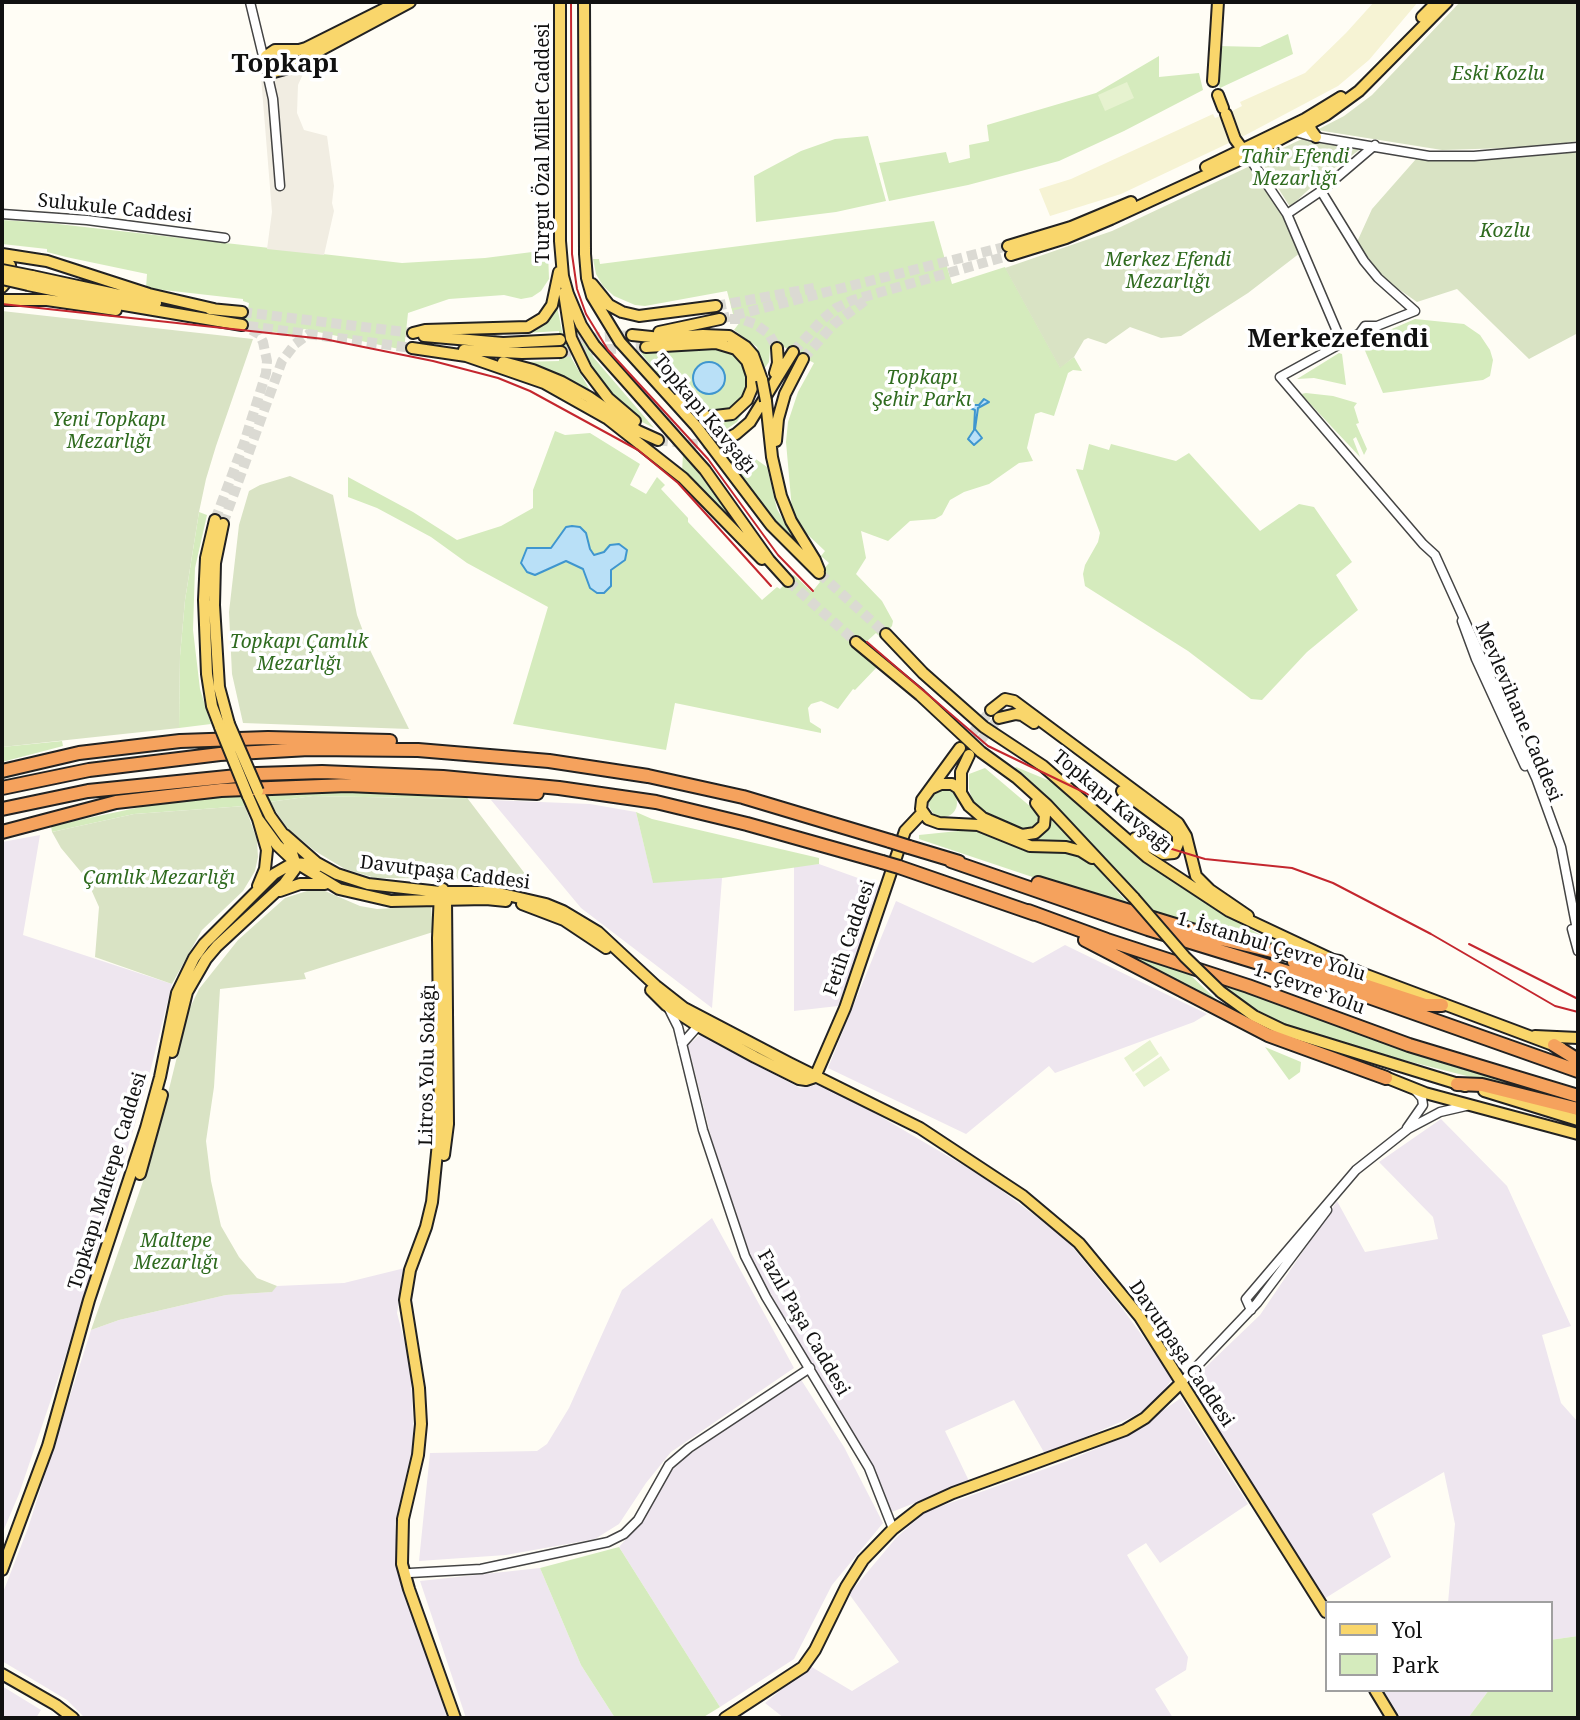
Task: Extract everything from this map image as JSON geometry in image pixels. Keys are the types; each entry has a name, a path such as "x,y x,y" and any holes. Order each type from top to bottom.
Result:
{"highway":[{"path":"2,771 102,750 209,739 424,743 455,752"},
{"path":"2,788 89,770 220,754 331,749 455,752 549,761 684,783 783,808 951,861 995,869 1155,920 1257,948 1425,1005 1442,1005"},
{"path":"2,809 71,794 130,786 322,772 469,779 656,802 882,862 1028,911 1268,1035 1386,1078"},
{"path":"2,826 69,811 167,795 277,786 368,785 560,795 597,794"},
{"path":"2,818 101,796 130,786"},
{"path":"2,832 86,809"},
{"name":"1. İstanbul Çevre Yolu","path":"951,861 1148,929 1373,999 1578,1072"},
{"name":"1. Çevre Yolu","path":"1028,911 1222,977 1409,1045 1578,1096"},
{"path":"1257,948 1339,962"},
{"path":"1554,1045 1578,1057"},
{"path":"1457,1084 1482,1085 1578,1109"}],"main road":[{"path":"398,2 306,48 270,52 265,64 279,71 410,2"},
{"name":"Turgut Özal Millet Caddesi","path":"560,2 561,257 565,283"},
{"name":"Turgut Özal Millet Caddesi","path":"584,2 585,264"},
{"path":"1213,81 1218,2"},
{"path":"1009,251 1081,232 1293,129 1356,85 1437,2"},
{"path":"1293,129 1310,124 1359,91 1447,2"},
{"path":"1218,96 1235,139 1245,153"},
{"path":"1310,124 1316,137"},
{"path":"2,256 10,265 11,273 2,287"},
{"path":"2,256 47,261 149,294 214,309"},
{"path":"560,340 473,342 414,333 425,330 507,329 528,327 536,323 548,312 555,299 561,257"},
{"path":"585,264 596,290 609,305 622,312 647,316 716,306"},
{"name":"Topkapı Kavşağı","path":"585,264 588,286 608,326 696,426 771,525 819,573 816,560 796,531 786,510 774,465"},
{"path":"2,270 30,281 164,313 242,325"},
{"path":"2,279 30,281 188,308 242,312"},
{"path":"561,352 412,348 499,361 547,375 583,393 638,430 659,440 617,407 600,390 586,369 569,327 564,300 565,283"},
{"name":"Topkapı Kavşağı","path":"466,356 544,383 608,419 683,478 753,550 788,581 764,553 705,470 594,345 581,325 565,283"},
{"path":"2,300 47,300 143,313 164,313"},
{"path":"720,319 632,335 661,338 729,336 746,347 753,355 762,380 774,465"},
{"path":"646,347 716,343 730,346 747,360 753,383 747,400 738,410 726,416 713,417 701,414 656,382"},
{"path":"764,402 766,387 778,363 777,348"},
{"path":"722,441 744,429 764,402 793,352"},
{"path":"774,465 781,407 803,359"},
{"path":"219,522 206,558 204,600 207,674 212,706 225,726 253,794 265,841 267,859 256,893"},
{"name":"Topkapı Kavşağı","path":"886,634 923,673 984,727 1043,766 1158,865 1221,907 1339,962 1442,1005 1554,1045"},
{"path":"856,642 1046,805 1114,875 1191,963 1221,992 1254,1016 1287,1037 1413,1088 1578,1134"},
{"path":"1071,791 1086,798 1147,847 1163,855 1176,851 1178,835 1172,828 1038,726 1022,715 995,714 1005,699 1014,701 1178,823 1186,836 1196,876 1210,890 1239,908 1255,923"},
{"path":"948,823 962,813 964,802 961,772 965,752 928,791 920,806 922,813 934,822 948,823 978,825 1030,846 1066,847 1081,851 1114,875"},
{"path":"928,791 945,783 958,788 976,813 1016,833 1029,835 1041,829 1045,820 1042,810 1000,766"},
{"path":"253,794 285,835 295,862 310,865 344,881 368,884"},
{"name":"Fetih Caddesi","path":"815,1077 845,1008 905,831 922,813"},
{"name":"Davutpaşa Caddesi","path":"258,819 277,845 295,862 330,884 378,899 495,892 546,904 590,926 676,1002 815,1077 920,1128 1023,1196 1072,1236 1140,1317 1324,1609"},
{"name":"Davutpaşa Caddesi","path":"285,835 317,863 337,874 368,884 443,896 501,900 528,906 564,920 608,949 666,1005 698,1026 792,1076 806,1080 815,1077"},
{"name":"Topkapı Maltepe Caddesi","path":"2,1570 48,1446 76,1363 92,1301 137,1171 182,992 194,958 204,944 256,893 285,866 295,862 290,878 217,946 182,992"},
{"path":"271,895 300,884 330,884"},
{"name":"Litros Yolu Sokağı","path":"443,896 448,1124 432,1228 408,1300 421,1424 418,1455 403,1519 402,1564 455,1718"},
{"path":"1254,1016 1273,1027 1301,1037 1578,1120"},
{"path":"698,1026 717,1031 747,1048 766,1051"},
{"path":"1525,1035 1578,1038"},
{"name":"Litros Yolu Sokağı","path":"408,1300 428,1409 424,1459 408,1533 410,1573 461,1718"},
{"path":"725,1718 803,1667 815,1650 846,1587 863,1560 893,1529 920,1508 953,1493 1125,1430 1145,1418 1182,1382"},
{"path":"2,1674 73,1718"},
{"path":"1376,1692 1392,1718"}],"street":[{"path":"250,2 273,99 281,186"},
{"path":"1293,129 1316,137 1429,156 1474,156 1578,147"},
{"path":"1287,214 1321,191 1375,145"},
{"path":"1245,153 1287,214 1342,343 1360,333 1365,326 1377,326 1415,311 1378,278 1364,261 1321,191"},
{"name":"Sulukule Caddesi","path":"2,214 87,220 225,238"},
{"name":"Mevlevihane Caddesi","path":"1342,343 1280,377 1435,555 1534,779 1561,847 1578,951"},
{"name":"Mevlevihane Caddesi","path":"1562,866 1578,935"},
{"name":"Fazıl Paşa Caddesi","path":"666,1005 678,1027 703,1129 745,1256 766,1297 869,1468 893,1529"},
{"path":"682,1044 698,1026"},
{"path":"1413,1088 1433,1115"},
{"path":"1402,1133 1419,1113 1424,1101"},
{"path":"1182,1382 1251,1310 1246,1299 1356,1170 1402,1133 1433,1115 1471,1105"},
{"path":"410,1573 481,1569 608,1542 624,1534 638,1520 668,1465 689,1448 810,1368"}],"shaded area":[{"path":"1374,2 1418,2 1369,60 1338,86 1240,138 1230,112 1242,106 1240,102 1305,73"},
{"path":"313,64 303,74 298,85 297,113 304,130 327,136 334,186 334,211 324,255 267,249 272,212 261,77 279,75 302,65"},
{"path":"1213,114 1215,118 1221,116 1229,143 1121,194 1050,216 1039,189 1071,179"},
{"path":"491,800 590,804 636,812 653,882 722,878 712,1008 581,908"},
{"path":"40,835 23,935 172,984 147,1084 64,1361 19,1494 2,1534 2,842"},
{"path":"819,864 883,887 838,1006 794,1011 794,866"},
{"path":"896,901 1033,963 1065,945 1207,1014 1194,1022 1055,1073 1049,1066 966,1134 828,1068"},
{"path":"700,1035 800,1088 820,1084 866,1108 985,1178 1066,1239 1122,1308 1173,1378 1153,1405 1130,1418 1045,1454 1014,1400 945,1431 969,1481 892,1512 752,1260 720,1173 688,1045"},
{"path":"1441,1119 1507,1186 1571,1326 1542,1335 1561,1403 1578,1422 1578,1636 1552,1640 1552,1601 1448,1601 1455,1524 1444,1472 1372,1514 1391,1557 1324,1599 1189,1383 1260,1315 1337,1201 1365,1252 1438,1239 1433,1217 1379,1162"},
{"path":"712,1218 794,1368 671,1452 646,1483 619,1524 595,1539 506,1555 419,1561 430,1453 537,1451 547,1444 569,1408 622,1290"},
{"path":"405,1268 397,1313 410,1362 414,1441 395,1524 398,1568 447,1718 85,1718 67,1700 2,1661 2,1595 28,1528 91,1330 119,1320 226,1295 271,1292 277,1286 344,1283"},
{"path":"800,1378 844,1447 883,1523 832,1585 794,1659 720,1707 619,1547 643,1520 664,1478 687,1456"},
{"path":"1181,1398 1248,1504 1160,1563 1146,1543 1127,1555 1188,1657 1186,1670 1155,1689 1173,1718 784,1718 765,1703 810,1666 852,1691 899,1662 849,1594 896,1538 925,1512 1067,1461 1124,1437"},
{"path":"540,1568 581,1665 615,1718 466,1718 420,1581"},
{"path":"2,1686 41,1710 36,1718 2,1718"},
{"path":"1384,1692 1488,1692 1468,1718 1401,1718"}],"green space":[{"name":"Eski Kozlu","path":"1460,2 1578,2 1578,141 1540,147 1442,150 1317,130 1344,116 1372,95"},
{"path":"1288,34 1293,54 1220,88 1217,80 1218,46 1260,47"},
{"path":"1159,56 1159,77 1199,73 1203,90 1059,161 968,185 889,201 879,163 946,152 949,163 970,158 969,145 989,141 987,125 1096,93"},
{"path":"1127,82 1134,98 1105,111 1098,95"},
{"path":"868,136 886,201 836,212 756,222 754,176 801,151 835,139"},
{"name":"Tahir Efendi Mezarlığı","path":"1304,138 1362,148 1322,177 1290,207 1260,159"},
{"name":"Kozlu","path":"1578,152 1578,333 1529,359 1457,289 1417,302 1378,271 1357,242 1372,209 1416,159 1487,160"},
{"name":"Merkez Efendi Mezarlığı","path":"1250,166 1284,214 1300,253 1248,293 1181,336 1161,338 1130,327 1106,344 1088,338 1074,357 1060,368 1005,268 1112,231"},
{"path":"2,220 402,263 485,258 548,250 549,279 541,291 532,297 521,299 504,295 449,299 408,313 404,350 304,329 296,335 240,327 241,316 247,316 249,303 243,299 146,288 147,274 66,257 47,252 47,249 2,244"},
{"name":"Topkapı Şehir Parkı","path":"934,221 952,284 1005,267 1060,367 1074,357 1082,371 1073,370 1068,373 1054,416 1041,412 1035,414 1027,448 1033,461 1019,463 989,484 950,500 942,515 935,519 910,521 888,541 861,531 866,558 856,574 882,601 893,621 881,638 876,633 865,643 859,638 853,644 877,667 853,689 838,709 821,701 811,704 808,708 810,722 821,729 821,733 675,703 666,750 513,724 548,607 467,563 431,537 377,508 348,497 348,477 413,512 457,540 501,526 533,508 533,490 555,431 565,435 590,433 640,464 630,485 646,494 657,477 665,485 661,489 688,518 688,522 762,600 777,587 780,589 794,575 812,592 820,582 816,578 829,563 821,556 825,551 807,534 792,510 786,442 788,422 798,392 814,363 782,346 770,347 769,362 764,369 757,347 734,330 740,322 733,314 727,291 645,306 635,305 614,296 603,286 596,274 593,259 599,259 600,264"},
{"path":"554,305 557,306 572,359 594,397 517,362 559,361 559,331 527,333 538,326"},
{"name":"Yeni Topkapı Mezarlığı","path":"2,311 253,339 216,446 199,512 185,600 180,656 179,728 2,747"},
{"path":"1415,319 1464,324 1480,335 1493,360 1490,376 1483,380 1383,393 1363,346 1378,335"},
{"path":"572,322 594,358 654,428 636,419 599,382 576,340"},
{"path":"709,345 728,350 738,357 746,368 746,390 739,403 727,413 700,414 669,388 641,353"},
{"path":"1339,353 1342,354 1346,385 1314,378 1297,379"},
{"path":"755,392 737,422 718,435 719,444 698,420 723,421 734,417"},
{"path":"1301,394 1333,396 1357,403 1354,407 1359,423 1356,424 1367,449 1364,455 1356,437 1353,439 1360,457"},
{"path":"1089,444 1109,450 1111,444 1176,461 1189,453 1260,531 1299,504 1314,507 1352,562 1336,575 1358,610 1307,652 1262,700 1251,699 1188,651 1085,586 1085,565 1100,533 1076,469 1083,470"},
{"path":"736,445 767,467 777,509 794,540 776,523 726,459"},
{"path":"683,454 707,484 745,537 682,472"},
{"name":"Topkapı Çamlık Mezarlığı","path":"290,476 333,495 357,615 370,650 409,729 243,723 232,674 229,612 239,525 249,491"},
{"path":"199,512 207,515 195,568 193,630 200,689 211,724 179,728 180,656 185,600"},
{"path":"62,741 63,746 2,762 2,747"},
{"path":"1016,767 1055,783 1153,867 1278,947 1160,919 1104,857 1014,769"},
{"path":"985,768 1038,813 1039,818 1034,828 1023,830 979,808 969,789 969,774"},
{"path":"292,789 465,794 468,799 313,796 269,802 263,791"},
{"path":"943,789 953,793 957,803 953,813 943,817 933,813 929,803 933,793"},
{"path":"241,793 245,806 134,814 52,832 51,826 150,805"},
{"path":"313,796 468,799 529,879 375,878 345,869 315,851 288,829 269,802"},
{"name":"Çamlık Mezarlığı","path":"245,806 257,840 255,871 243,891 202,930 172,984 95,957 99,907 86,878 61,848 52,832 134,814"},
{"path":"636,812 652,819 819,858 819,864 722,878 653,883"},
{"path":"1050,819 1073,841 1033,841 1046,832"},
{"path":"968,830 984,833 1024,851 1065,851 1091,861 1131,907 1104,901 919,839 919,835"},
{"name":"Maltepe Mezarlığı","path":"307,891 325,891 360,906 377,909 431,906 433,932 304,973 306,979 220,989 214,1087 206,1141 211,1181 221,1226 239,1257 257,1278 277,1286 272,1292 226,1295 119,1320 91,1330 154,1150 188,1012 199,989 238,940 285,898"},
{"path":"1103,942 1187,972 1221,1004"},
{"path":"1217,981 1363,1035 1578,1104 1328,1041 1285,1026 1256,1012"},
{"path":"1150,1040 1159,1054 1133,1072 1124,1058"},
{"path":"1265,1047 1301,1062 1300,1072 1289,1080"},
{"path":"1161,1056 1170,1070 1144,1087 1135,1074"},
{"path":"619,1547 720,1707 702,1718 615,1718 581,1665 540,1568"},
{"path":"1578,1636 1578,1718 1468,1718 1488,1692 1552,1692 1552,1640"}],"water":[{"path":"709,362 721,366 725,378 721,390 709,394 697,390 693,378 697,366"},
{"path":"949,392 959,402 967,405 979,405 984,399 989,402 978,408 975,429 982,438 974,445 968,439 974,430 975,410 956,402 948,407 944,397"},
{"path":"566,527 580,527 586,533 594,555 604,552 610,545 619,544 627,550 625,560 611,570 611,586 604,593 597,593 590,588 583,569 566,561 535,575 527,572 521,563 527,548 551,548"}],"tunnel":[{"path":"720,319 1008,246"},
{"path":"793,352 823,319 836,308 853,300 1011,255"},
{"path":"716,306 814,288"},
{"path":"803,359 834,324 866,300"},
{"path":"242,312 413,333"},
{"path":"730,319 741,319 755,324 769,334 777,348"},
{"path":"215,520 244,443 266,373 267,361 263,342 259,334 242,325"},
{"path":"248,326 412,348"},
{"path":"223,524 282,361 295,344 310,333"},
{"path":"560,340 632,335"},
{"path":"561,352 646,347"},
{"path":"658,440 692,444 715,443"},
{"path":"819,573 886,634"},
{"path":"788,581 856,642"},
{"path":"962,746 991,710"},
{"path":"970,753 999,718"}],"tram line":[{"path":"571,2 572,254 577,289 586,314 608,350 708,459 778,555 813,591"},
{"path":"2,304 324,339 433,361 498,378 530,391 638,450 678,483 771,586"},
{"path":"867,642 988,746 1098,799 1162,846 1205,859 1292,868 1333,883 1431,934 1555,1006 1578,1012"},
{"path":"1469,944 1578,999"}],"district":[{"name":"Topkapı","path":"285,65"},
{"name":"Merkezefendi","path":"1338,340"}]}
